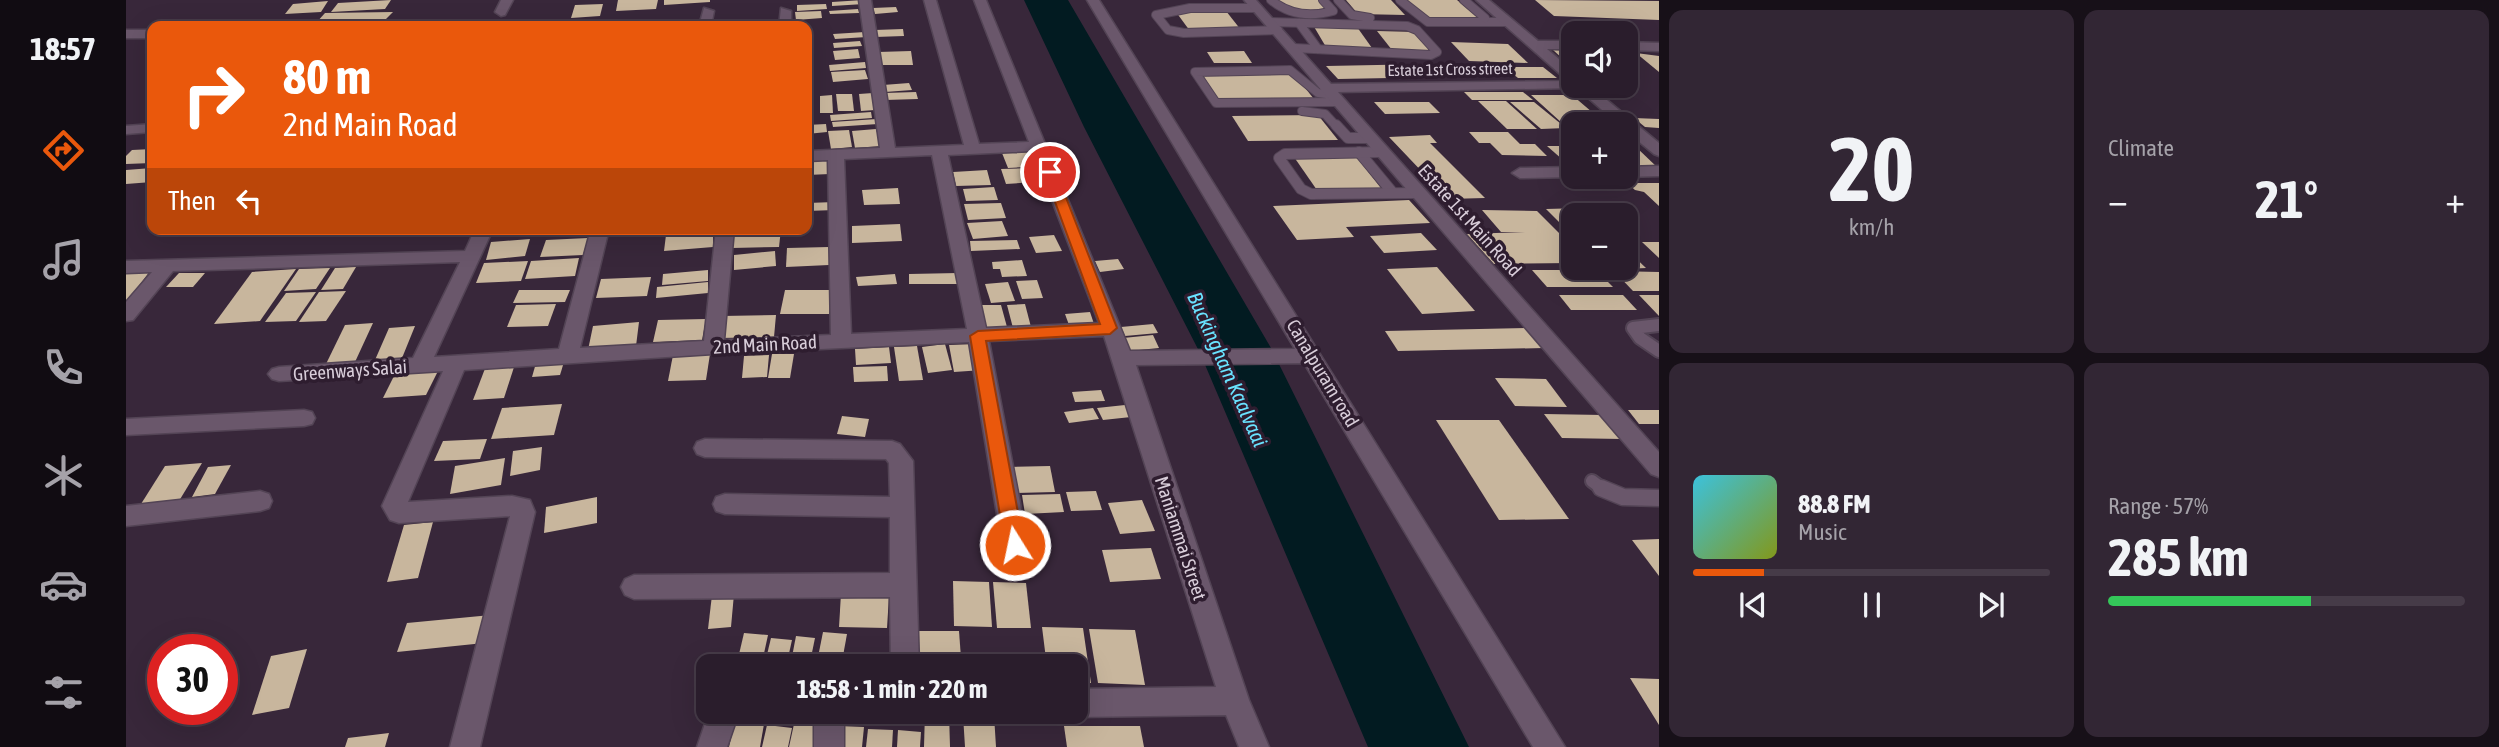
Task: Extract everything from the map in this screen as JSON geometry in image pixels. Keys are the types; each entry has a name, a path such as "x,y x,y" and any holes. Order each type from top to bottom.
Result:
{"street":[{"path":"866,0 888,151"},
{"path":"930,0 973,149"},
{"path":"979,0 1040,145 1110,328"},
{"name":"Canalpuram road","path":"1093,0 1550,747"},
{"path":"1482,0 1561,68"},
{"name":"Estate 1st Main Road","path":"1259,3 1274,26 1334,95 1370,147 1416,193 1659,468"},
{"path":"706,21 708,11"},
{"path":"785,11 785,21"},
{"path":"126,34 147,34"},
{"path":"1534,45 1561,45"},
{"path":"1638,46 1659,47"},
{"name":"Estate 1st Cross street","path":"1334,95 1561,86"},
{"path":"1596,98 1659,151"},
{"path":"129,138 147,130"},
{"path":"1640,135 1659,135"},
{"path":"812,156 1040,145"},
{"path":"939,150 978,336 1015,545"},
{"path":"835,155 841,341"},
{"path":"1638,172 1659,171"},
{"path":"1520,173 1561,172"},
{"path":"420,365 481,235"},
{"path":"568,356 598,235"},
{"path":"713,346 724,235"},
{"path":"126,267 472,256"},
{"path":"126,314 168,265"},
{"name":"2nd Main Road","path":"420,365 713,346 1110,328"},
{"name":"Maniammai Street","path":"1110,328 1136,358 1236,701 1254,747"},
{"path":"1136,358 1313,356"},
{"path":"457,362 394,506 399,513 512,506 521,507 523,512 465,747"},
{"name":"Greenways Salai","path":"279,374 420,365"},
{"path":"126,427 304,418"},
{"path":"705,448 891,450 901,461 905,654"},
{"path":"126,516 260,501"},
{"path":"725,504 902,507"},
{"path":"634,587 904,585"},
{"path":"1088,703 1236,701"},
{"path":"712,747 720,724"},
{"path":"828,747 829,724"}],"lane":[{"path":"1294,48 1431,55 1437,52 1416,30 1407,26 1299,23 1248,31 1176,32 1160,23 1156,15 1162,11 1229,9 1259,3 1289,13 1333,11 1323,0"},
{"path":"1338,0 1352,15 1408,17 1395,0"},
{"path":"1401,0 1428,22 1508,22"},
{"path":"1464,0 1485,18"},
{"path":"1229,9 1235,16"},
{"path":"1299,23 1318,49"},
{"path":"1241,24 1248,31"},
{"path":"1290,70 1318,93 1334,95 1216,103 1195,72 1290,70"},
{"path":"1253,111 1320,111 1343,136 1370,147 1393,193"},
{"path":"1370,147 1285,154 1279,158 1301,189 1311,194 1416,193"},
{"path":"1659,325 1633,328 1640,338 1659,351"},
{"path":"1592,481 1604,493 1620,498 1659,498"}],"water":[{"name":"Buckingham Kaalvaai","path":"1024,0 1068,0 1271,348 1469,747 1368,747 1200,353 1084,127"}],"building":[{"path":"391,0 385,9 331,12 338,3"},
{"path":"618,0 658,0 656,9 616,11"},
{"path":"664,0 710,0 710,2 664,5"},
{"path":"863,0 864,4 832,6 832,2"},
{"path":"1276,0 1318,0 1328,10 1286,11"},
{"path":"1346,0 1391,0 1405,15 1358,14"},
{"path":"1404,0 1457,0 1481,20 1425,20"},
{"path":"1535,0 1659,1 1659,20 1554,16"},
{"path":"328,1 321,12 285,14 293,4"},
{"path":"603,4 600,16 571,18 575,5"},
{"path":"826,4 827,9 797,11 797,5"},
{"path":"896,7 898,12 875,14 873,8"},
{"path":"858,9 859,13 830,14 829,11"},
{"path":"821,11 822,18 796,20 795,12"},
{"path":"1226,11 1241,30 1190,31 1176,12"},
{"path":"393,12 384,21 318,21 325,13"},
{"path":"1313,25 1357,27 1372,48 1326,47"},
{"path":"903,29 904,36 875,37 875,30"},
{"path":"1377,31 1416,32 1432,51 1392,50"},
{"path":"865,32 867,37 835,39 833,34"},
{"path":"860,41 862,46 834,48 833,43"},
{"path":"1451,42 1508,44 1528,63 1469,61"},
{"path":"858,49 860,58 835,60 833,51"},
{"path":"911,51 913,65 879,65 878,52"},
{"path":"1244,51 1252,63 1214,63 1207,52"},
{"path":"1638,53 1659,56 1659,72 1638,55"},
{"path":"865,62 866,68 830,71 829,65"},
{"path":"1428,64 1442,77 1338,79 1326,66"},
{"path":"1504,67 1543,67 1557,78 1518,78"},
{"path":"865,70 868,79 833,82 831,72"},
{"path":"1293,73 1314,99 1219,101 1202,74"},
{"path":"909,83 912,90 885,92 883,85"},
{"path":"916,92 918,99 885,100 884,93"},
{"path":"1464,92 1523,92 1533,100 1472,100"},
{"path":"873,93 875,110 861,111 859,94"},
{"path":"836,94 852,94 854,111 838,111"},
{"path":"832,95 833,113 820,113 820,96"},
{"path":"1531,95 1576,98 1592,112 1561,112 1561,122"},
{"path":"1478,101 1506,101 1537,129 1507,129"},
{"path":"1374,102 1429,102 1440,113 1385,114"},
{"path":"1510,102 1534,102 1561,124 1561,128 1541,129"},
{"path":"871,112 872,118 831,121 830,115"},
{"path":"1318,115 1338,140 1248,141 1232,116"},
{"path":"1638,118 1659,119 1659,128 1645,127"},
{"path":"877,119 878,124 833,127 832,122"},
{"path":"826,124 827,132 812,134 812,125"},
{"path":"876,129 881,146 855,148 852,131"},
{"path":"849,130 852,147 831,149 828,131"},
{"path":"1469,132 1508,132 1520,144 1535,144 1547,156 1502,155 1490,143 1479,143"},
{"path":"1430,135 1437,143 1430,143 1485,198 1448,199 1389,137"},
{"path":"1547,146 1561,146 1561,158"},
{"path":"147,149 147,163 126,164 126,156 132,150"},
{"path":"1638,149 1659,169 1638,168"},
{"path":"1034,151 1040,166 1008,168 1002,153"},
{"path":"1356,156 1384,192 1319,193 1294,157"},
{"path":"829,160 830,174 812,175 812,161"},
{"path":"147,168 147,182 126,184 126,170"},
{"path":"1030,168 1036,182 1006,184 1001,169"},
{"path":"987,170 991,185 956,186 953,172"},
{"path":"1638,183 1659,183 1659,206 1644,192 1635,190 1638,189"},
{"path":"994,187 998,200 966,201 963,189"},
{"path":"898,188 900,204 864,205 862,190"},
{"path":"1409,200 1430,223 1346,227 1354,237 1297,240 1273,206"},
{"path":"835,202 835,210 812,211 812,203"},
{"path":"1001,203 1006,218 968,220 964,204"},
{"path":"1546,209 1561,209 1561,224"},
{"path":"1482,210 1537,211 1561,235 1561,263 1494,264 1467,234 1525,232 1501,232"},
{"path":"1002,221 1008,236 973,239 967,223"},
{"path":"900,224 902,241 852,243 852,226"},
{"path":"1421,233 1437,250 1384,253 1370,236"},
{"path":"666,235 713,235 713,247 664,251"},
{"path":"734,235 780,235 779,247 732,248"},
{"path":"1054,235 1062,251 1036,253 1029,237"},
{"path":"588,238 583,255 540,257 546,240"},
{"path":"530,239 525,256 486,260 491,242"},
{"path":"1017,240 1020,249 971,251 970,241"},
{"path":"1642,242 1659,242 1659,258"},
{"path":"829,247 829,265 786,267 787,248"},
{"path":"775,251 776,266 734,270 734,255"},
{"path":"579,258 575,276 525,279 531,261"},
{"path":"1118,259 1124,269 1100,272 1095,261"},
{"path":"1022,260 1027,276 1002,277 1000,269 993,269 992,262"},
{"path":"1638,260 1646,268 1638,268"},
{"path":"528,261 521,281 476,283 484,263"},
{"path":"356,267 343,289 321,290 335,268"},
{"path":"1437,267 1475,311 1422,314 1387,269"},
{"path":"330,268 316,289 284,291 299,269"},
{"path":"296,269 260,321 214,324 252,272"},
{"path":"708,270 708,281 662,285 663,274"},
{"path":"1532,270 1561,270 1561,280 1606,280 1613,287 1547,287"},
{"path":"150,271 126,303 126,273"},
{"path":"1638,272 1659,272 1659,291 1633,291 1623,280 1638,280"},
{"path":"179,273 205,273 193,287 166,287"},
{"path":"958,273 958,284 909,284 909,274"},
{"path":"895,274 897,284 858,286 856,277"},
{"path":"651,277 647,296 596,298 601,279"},
{"path":"1037,280 1043,298 1022,299 1016,281"},
{"path":"708,282 708,293 656,298 657,287"},
{"path":"1008,282 1015,301 991,303 985,284"},
{"path":"519,290 570,290 565,302 513,303"},
{"path":"785,290 832,290 829,314 780,314"},
{"path":"346,291 326,321 299,322 319,292"},
{"path":"316,292 296,321 265,322 286,293"},
{"path":"1559,295 1623,295 1637,310 1571,310"},
{"path":"1639,295 1659,295 1659,316"},
{"path":"556,304 548,326 507,327 516,305"},
{"path":"1025,304 1031,327 1013,328 1007,305"},
{"path":"981,305 1001,305 1007,327 985,328"},
{"path":"1090,312 1094,324 1069,325 1065,314"},
{"path":"776,315 774,337 718,338 722,316"},
{"path":"706,319 702,340 653,342 658,320"},
{"path":"639,322 636,346 588,350 593,326"},
{"path":"373,323 355,362 326,364 345,325"},
{"path":"1153,324 1158,333 1125,336 1121,327"},
{"path":"415,326 402,358 375,360 389,328"},
{"path":"1528,328 1544,348 1398,351 1385,331"},
{"path":"1153,335 1159,348 1129,351 1123,338"},
{"path":"945,344 952,370 928,373 922,347"},
{"path":"977,344 983,370 954,372 949,345"},
{"path":"917,346 923,380 899,381 894,347"},
{"path":"889,347 891,363 856,365 855,349"},
{"path":"710,354 706,380 668,381 673,355"},
{"path":"772,354 794,354 790,378 768,378"},
{"path":"769,355 767,377 742,378 744,356"},
{"path":"564,362 560,375 532,377 536,363"},
{"path":"515,364 504,398 473,400 486,366"},
{"path":"887,366 888,381 854,382 853,367"},
{"path":"438,371 426,395 383,398 396,372"},
{"path":"1495,378 1546,379 1567,407 1515,406"},
{"path":"1101,390 1105,401 1075,402 1072,392"},
{"path":"562,404 554,435 491,439 502,408"},
{"path":"1125,405 1131,417 1103,420 1097,408"},
{"path":"1093,408 1099,419 1069,423 1064,412"},
{"path":"1628,410 1659,410 1659,424 1639,424"},
{"path":"1544,414 1603,415 1622,439 1562,438"},
{"path":"842,416 869,419 865,437 837,434"},
{"path":"1436,420 1499,420 1569,519 1499,520"},
{"path":"487,439 480,459 434,461 443,441"},
{"path":"542,447 540,470 510,476 513,451"},
{"path":"505,458 501,485 450,494 455,466"},
{"path":"202,463 179,501 141,504 165,466"},
{"path":"231,465 215,494 192,497 208,467"},
{"path":"1050,466 1055,492 1013,493 1008,467"},
{"path":"1096,491 1102,510 1071,511 1066,492"},
{"path":"1060,494 1064,512 1025,514 1022,495"},
{"path":"597,497 597,523 544,533 546,507"},
{"path":"1142,500 1155,531 1120,534 1108,503"},
{"path":"433,522 418,578 387,582 404,525"},
{"path":"1659,539 1659,576 1632,540"},
{"path":"1151,548 1161,579 1110,582 1102,550"},
{"path":"953,581 989,582 992,627 954,626"},
{"path":"993,582 1026,583 1031,628 997,628"},
{"path":"734,594 731,627 708,629 712,595"},
{"path":"841,594 889,595 887,628 839,627"},
{"path":"491,615 484,643 397,652 407,623"},
{"path":"1042,627 1083,628 1087,654 1045,654"},
{"path":"1089,629 1135,630 1145,685 1098,683"},
{"path":"918,631 959,631 961,654 918,654"},
{"path":"823,632 847,634 843,654 819,654"},
{"path":"744,633 768,635 764,654 739,654"},
{"path":"796,636 815,638 812,654 793,654"},
{"path":"771,638 792,640 789,654 767,654"},
{"path":"307,649 289,708 252,715 271,656"},
{"path":"1088,662 1091,683 1088,683"},
{"path":"1630,678 1659,679 1659,725"},
{"path":"734,724 764,724 760,747 729,747"},
{"path":"794,724 818,724 815,747 789,747"},
{"path":"925,724 949,724 950,747 924,747"},
{"path":"964,724 995,724 996,747 965,747"},
{"path":"767,725 792,728 788,747 762,747"},
{"path":"838,726 864,727 862,747 836,747"},
{"path":"1064,726 1140,726 1144,747 1067,747"},
{"path":"868,729 893,730 892,747 866,747"},
{"path":"898,730 921,732 920,747 897,747"},
{"path":"389,733 385,747 345,747 348,738"}],"route":[{"path":"1015,545 978,336 1110,328 1050,172"}]}
